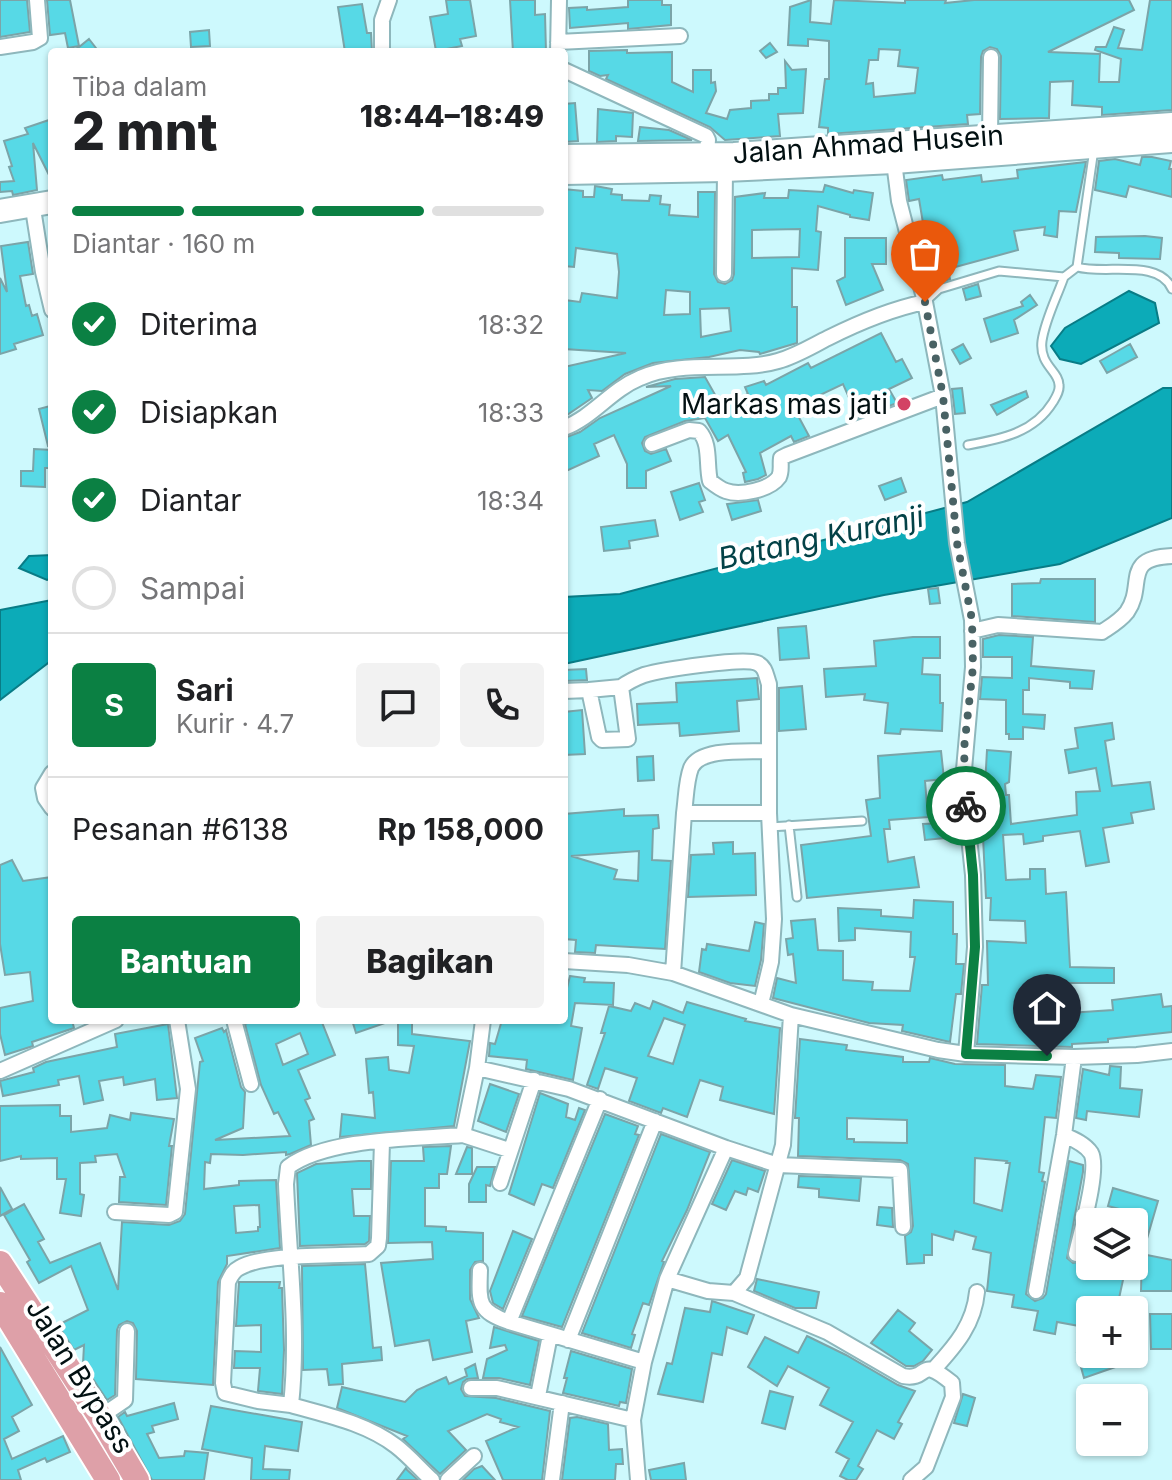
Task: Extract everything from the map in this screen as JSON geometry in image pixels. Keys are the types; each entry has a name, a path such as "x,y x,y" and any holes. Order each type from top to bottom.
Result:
{"highway":[{"path":"0,1263 137,1480"},
{"name":"Jalan Bypass","path":"0,1304 108,1480"}],"main road":[{"name":"Jalan Ahmad Husein","path":"568,156 734,154 999,142 1172,124"},
{"name":"Jalan Ahmad Husein","path":"568,173 894,162 999,142 1094,147 1172,141"},
{"path":"0,211 46,210"},
{"path":"0,221 46,210"}],"street":[{"path":"0,47 40,38 37,0"},
{"path":"559,0 558,47 680,36"},
{"path":"382,48 382,20 387,3"},
{"path":"991,57 999,142"},
{"path":"568,72 706,136 707,153"},
{"path":"894,162 903,219 925,302 943,396 957,543 972,625 973,667 963,781 973,875 975,947 966,1054"},
{"path":"724,274 725,170"},
{"path":"46,210 44,281 48,296"},
{"path":"568,426 588,416 621,389 647,375 696,367 759,365 781,360 874,317 925,302"},
{"path":"652,444 689,430 699,431 707,449 710,481 722,491 739,494 768,486 776,480 781,471 779,463 787,455 943,396"},
{"path":"972,625 1102,632 1117,623 1128,610 1139,568 1154,557 1172,556"},
{"path":"568,691 621,687 644,675 742,661 756,663 765,669 769,684 774,919 771,962 761,1004"},
{"path":"589,690 599,737 606,741 628,739 621,687"},
{"path":"673,973 690,769 696,760 707,754 769,751"},
{"path":"48,780 43,788 48,802"},
{"path":"684,813 770,820"},
{"path":"568,961 628,965 673,973 791,1015 938,1050 966,1054 1074,1057 1172,1051"},
{"path":"734,1293 747,1278 778,1165 786,1125 791,1015"},
{"path":"1,1066 106,1024"},
{"path":"115,1212 169,1215 175,1212 188,1089 178,1024"},
{"path":"235,1024 251,1084"},
{"path":"463,1135 482,1024"},
{"path":"1036,1291 1064,1135 1074,1057"},
{"path":"477,1068 600,1099 778,1165 900,1170 903,1227"},
{"path":"500,1183 534,1080"},
{"path":"509,1322 600,1099"},
{"path":"568,1340 655,1121"},
{"path":"291,1405 295,1348 286,1184 288,1167 298,1160 341,1147 463,1135 509,1150"},
{"path":"1064,1135 1091,1153 1094,1163 1087,1208"},
{"path":"382,1142 379,1238 375,1250 369,1254 264,1260 240,1267 233,1273 228,1282 223,1389 229,1395 291,1405 351,1423 395,1445 432,1480"},
{"path":"638,1480 633,1420 644,1362 667,1279 726,1148"},
{"path":"480,1270 479,1294 483,1308 494,1317 644,1362"},
{"path":"667,1279 708,1291 734,1293 827,1332 903,1376 914,1377 935,1368 970,1324 977,1292"},
{"path":"100,1417 125,1400 127,1331"},
{"path":"538,1396 550,1335"},
{"path":"911,1480 926,1467 955,1389 935,1368"},
{"path":"471,1388 497,1388 538,1396 633,1420"},
{"path":"552,1480 562,1403"},
{"path":"448,1480 474,1456"}],"lane":[{"path":"968,445 1006,438 1033,424 1047,412 1060,387 1044,360 1042,341 1064,277 1077,267 1094,147"},
{"path":"1077,267 1159,273 1172,289"},
{"path":"925,302 939,289 999,271 1064,277"},
{"path":"770,820 789,825 862,821"},
{"path":"789,825 797,897"}],"water":[{"path":"1129,291 1155,303 1159,323 1081,364 1060,359 1051,346 1065,328"},
{"path":"1163,388 1172,388 1172,518 1060,564 884,595 568,663 568,597 620,594 967,502"},
{"path":"48,555 48,580 19,568 29,556"},
{"path":"48,601 48,663 0,700 0,610"}],"building":[{"path":"0,0 27,0 30,32 0,37"},
{"path":"47,0 70,0 79,46 68,48 65,33 50,35"},
{"path":"446,0 470,0 476,36 460,39 462,46 435,48 430,17 448,14"},
{"path":"510,0 535,0 535,15 545,14 546,48 513,48"},
{"path":"628,0 662,0 662,5 671,5 671,25 628,29 628,23 570,28 569,8 628,7"},
{"path":"811,0 810,22 831,24 834,0 905,3 905,0 946,0 945,3 974,0 1129,0 1134,10 1048,52 1100,54 1099,82 1119,82 1121,59 1095,50 1096,47 1106,47 1114,27 1124,30 1118,48 1142,50 1150,0 1172,0 1172,110 1102,115 1102,107 1072,105 1073,81 1050,82 1049,118 1000,119 1001,56 997,49 990,47 983,51 981,57 980,114 967,115 968,124 828,134 828,128 819,127 825,79 829,79 829,41 808,39 808,46 788,45 790,7","holes":["879,49 900,50 898,66 918,68 915,93 874,97 873,83 866,84 869,60 878,60"]},
{"path":"362,4 367,33 371,33 372,48 344,48 338,7"},
{"path":"209,30 210,46 191,47 190,32"},
{"path":"89,39 96,48 78,48"},
{"path":"770,43 777,52 766,58 760,51"},
{"path":"627,50 627,53 672,52 672,82 693,92 693,70 711,70 711,83 715,82 716,91 706,113 727,119 730,110 751,108 751,101 769,100 769,94 778,94 778,88 786,88 785,61 792,70 806,69 803,113 778,114 780,136 725,140 710,127 606,79 608,75 600,76 589,71 589,51"},
{"path":"575,103 578,141 568,142 568,104"},
{"path":"598,109 633,113 632,137 616,136 616,141 597,142"},
{"path":"48,120 48,173 33,143 37,190 13,195 12,191 0,192 0,182 14,181 4,141 28,134 25,128"},
{"path":"640,127 669,130 692,140 638,141"},
{"path":"1142,157 1171,161 1172,197 1129,186 1126,197 1095,190 1099,161 1115,159 1140,165"},
{"path":"1086,162 1076,212 1059,211 1057,237 1044,235 1045,227 1014,231 1018,250 948,269 950,279 934,285 931,273 942,270 926,241 919,199 909,201 906,180 942,175 943,180 981,175 982,182 1018,178 1017,170"},
{"path":"825,185 853,193 854,190 873,193 869,220 818,206 816,231 821,232 818,270 792,268 792,307 797,307 797,343 760,354 740,350 653,363 625,374 602,391 588,390 592,398 568,414 568,366 626,353 568,349 568,300 580,302 582,293 617,298 619,272 617,254 576,248 574,267 568,266 568,189 583,191 583,197 594,197 595,186 612,189 611,194 622,195 622,200 649,201 650,195 661,196 660,204 670,205 669,215 698,217 698,192 715,192 714,274 718,282 725,284 732,280 734,274 735,197 765,193 764,198 788,198 789,190 823,192","holes":["800,229 799,257 752,258 752,230","666,290 690,292 690,314 664,315","729,308 731,331 701,337 700,309"]},
{"path":"1096,237 1162,238 1160,259 1119,258 1119,253 1095,252"},
{"path":"845,238 886,238 886,264 872,264 883,290 846,305 837,281 845,277"},
{"path":"28,242 33,274 20,276 26,306 29,305 32,316 37,314 43,335 14,344 16,349 0,354 0,278 7,292 1,246"},
{"path":"978,284 981,296 966,300 963,289"},
{"path":"1030,295 1037,305 1014,320 1018,333 991,342 984,319 1023,306 1021,302"},
{"path":"881,333 896,362 902,359 912,378 889,389 897,403 858,418 843,384 801,404 802,407 795,410 809,436 794,442 791,436 760,453 766,475 758,479 745,482 743,473 746,472 728,435 718,441 705,418 685,421 645,437 642,443 645,451 651,454 666,449 671,461 646,471 646,488 627,488 627,464 614,435 594,444 599,456 568,470 568,436 600,418 671,386 646,387 675,379 705,377 722,407 748,394 745,387 764,381 766,385 808,363 811,368"},
{"path":"963,344 971,358 960,364 952,350"},
{"path":"1130,344 1137,357 1107,373 1100,361"},
{"path":"962,388 965,413 955,414 952,389"},
{"path":"1026,391 1028,397 997,415 991,405"},
{"path":"48,407 48,446 39,409"},
{"path":"34,449 48,450 45,487 21,486 21,471 33,471"},
{"path":"901,478 906,492 885,500 879,486"},
{"path":"699,483 705,500 699,502 703,512 680,520 671,492"},
{"path":"758,500 761,511 732,520 727,504"},
{"path":"655,520 658,536 629,541 630,548 604,551 601,527"},
{"path":"1041,579 1095,579 1095,622 1012,616 1012,584 1040,583"},
{"path":"938,588 940,603 930,604 928,589"},
{"path":"806,626 809,658 780,660 778,628"},
{"path":"999,635 1033,637 1031,666 1094,671 1092,689 1070,688 1070,682 1029,678 1029,690 1023,690 1023,714 1045,715 1044,729 1023,727 1023,739 1009,739 1009,734 1006,734 1006,700 980,699 982,677 1012,678 1012,657 983,657 983,639"},
{"path":"940,637 940,658 923,658 922,674 940,675 942,731 901,729 900,734 885,733 888,703 864,700 865,694 826,697 824,669 876,666 874,641"},
{"path":"586,669 587,680 568,681 568,670"},
{"path":"757,678 759,699 737,701 739,731 680,736 679,723 638,725 637,704 677,702 676,683"},
{"path":"802,686 806,729 779,731 779,688"},
{"path":"582,710 585,754 568,755 568,712"},
{"path":"1112,723 1114,739 1105,741 1112,786 1150,782 1154,809 1131,813 1133,823 1103,828 1109,862 1086,866 1080,831 1043,836 1043,841 1024,844 1023,834 1003,835 1006,880 1030,879 1030,869 1045,869 1046,894 1066,892 1070,967 1114,968 1114,983 1068,983 1068,1013 1113,1010 1112,1000 1161,994 1163,1007 1172,1006 1172,1032 1072,1044 1072,1047 977,1044 982,985 988,985 987,941 1026,943 1025,921 990,920 991,898 986,898 983,837 979,837 974,787 985,786 987,750 1011,752 1009,782 1005,784 1011,824 1077,815 1076,792 1100,791 1096,768 1069,773 1065,750 1078,748 1075,728"},
{"path":"941,751 944,779 925,781 928,817 889,820 890,829 884,829 888,862 914,857 919,887 807,898 801,845 871,836 866,800 880,798 878,756"},
{"path":"653,756 654,780 638,781 637,757"},
{"path":"624,809 624,816 658,815 659,828 653,829 652,860 671,861 665,949 596,945 595,953 575,952 576,940 568,939 568,814","holes":["639,851 638,881 614,879 617,870 571,856"]},
{"path":"944,823 945,838 925,840 923,824"},
{"path":"733,842 733,854 755,853 756,895 688,897 691,855 714,854 713,843"},
{"path":"12,860 23,881 48,878 48,1024 73,1024 74,1028 5,1055 0,1034 0,1008 33,1001 30,972 5,975 0,944 0,865"},
{"path":"914,900 953,902 953,934 957,934 956,964 964,964 961,994 956,994 950,1042 902,1031 903,1025 869,1023 773,998 777,978 796,983 793,954 788,955 786,939 793,938 791,921 815,919 818,950 843,951 843,980 873,982 872,990 910,991 915,957 910,957 911,932 855,928 855,940 839,941 838,908 881,910 881,916 913,918"},
{"path":"755,922 764,924 755,986 730,983 699,972 702,949 706,950 707,944 749,951"},
{"path":"570,976 585,978 584,982 614,983 613,1005 575,1003 571,1026 582,1028 573,1080 526,1069 527,1060 489,1056 490,1043 495,1044 501,1024 568,1024"},
{"path":"653,1001 683,1013 687,1002 745,1021 780,1028 774,1114 720,1100 723,1087 700,1080 687,1117 663,1108 661,1113 629,1101 637,1078 605,1068 598,1089 587,1085 605,1033 601,1033 609,1006 631,1011 635,1003 650,1009","holes":["664,1018 685,1025 673,1064 648,1056"]},
{"path":"168,1024 177,1098 157,1100 155,1079 124,1085 123,1077 99,1081 103,1100 84,1104 79,1076 58,1080 59,1085 3,1096 0,1081 34,1072 33,1068 46,1062 117,1047 115,1034"},
{"path":"245,1024 323,1024 335,1055 298,1070 310,1098 305,1100 314,1119 309,1121 311,1145 286,1155 286,1152 211,1154 210,1163 205,1162 204,1189 239,1185 239,1181 276,1180 280,1248 227,1256 227,1264 218,1282 213,1385 136,1379 137,1331 133,1323 127,1321 117,1330 115,1395 107,1400 83,1364 84,1345 74,1350 58,1325 88,1310 71,1266 39,1283 27,1262 30,1260 4,1215 24,1204 44,1239 38,1242 50,1263 100,1243 118,1290 122,1222 169,1225 180,1221 185,1214 200,1062 203,1061 195,1038 222,1028 224,1032 226,1030 245,1092 243,1128 215,1140 290,1136 278,1112 274,1114 261,1085","holes":["300,1033 308,1054 283,1065 276,1044","259,1205 258,1231 236,1233 234,1206"]},
{"path":"353,1024 382,1024 356,1033"},
{"path":"398,1024 412,1024 412,1034 470,1041 454,1126 340,1137 342,1114 375,1118 366,1059 388,1057 389,1070 409,1073 414,1046 398,1045"},
{"path":"800,1039 847,1045 846,1050 903,1057 903,1062 929,1062 930,1058 955,1064 1005,1065 1005,1086 1033,1089 1036,1075 1061,1077 1056,1118 1045,1117 1039,1172 1044,1173 1042,1181 1045,1182 1026,1294 1035,1301 1046,1294 1069,1161 1083,1165 1083,1172 1067,1258 1076,1262 1076,1280 1123,1280 1120,1296 1076,1296 1076,1325 1057,1322 1055,1334 1034,1330 1038,1311 1012,1307 1014,1295 987,1291 991,1253 973,1249 976,1237 955,1231 953,1240 932,1234 932,1255 924,1255 924,1263 907,1264 905,1236 913,1226 908,1164 900,1160 798,1156 799,1118 795,1118","holes":["847,1118 907,1120 907,1143 854,1142 854,1139 847,1139","975,1158 1010,1163 1002,1211 974,1203"]},
{"path":"1110,1066 1121,1067 1120,1088 1142,1090 1139,1117 1087,1111 1086,1120 1076,1118 1083,1069 1109,1075"},
{"path":"490,1084 519,1094 506,1132 478,1121"},
{"path":"540,1093 568,1104 566,1117 575,1120 579,1108 585,1110 553,1188 542,1184 534,1205 509,1194"},
{"path":"60,1105 60,1116 71,1116 71,1132 107,1128 110,1115 130,1120 131,1113 174,1119 169,1146 172,1146 166,1205 119,1202 120,1177 125,1177 117,1154 95,1156 96,1162 80,1163 80,1194 84,1195 81,1216 60,1213 66,1179 57,1179 57,1158 21,1159 21,1156 0,1161 0,1106"},
{"path":"605,1114 638,1126 635,1134 639,1135 562,1327 522,1316"},
{"path":"661,1134 710,1152 662,1261 649,1305 643,1303 632,1334 635,1335 631,1348 582,1333"},
{"path":"451,1146 447,1174 439,1174 439,1188 425,1188 425,1226 446,1227 446,1231 483,1233 483,1261 475,1262 470,1270 470,1299 479,1318 466,1321 472,1352 433,1360 429,1340 395,1346 381,1263 433,1259 432,1242 388,1243 391,1161 424,1161 423,1147"},
{"path":"467,1147 472,1148 472,1174 456,1174"},
{"path":"732,1160 765,1171 758,1192 748,1188 746,1195 735,1191 726,1210 712,1204"},
{"path":"371,1161 371,1189 352,1189 354,1216 370,1216 369,1241 365,1244 300,1246 297,1173 316,1164"},
{"path":"477,1167 495,1167 490,1186 486,1185 486,1202 469,1202 469,1184"},
{"path":"799,1176 861,1178 859,1201 819,1197 819,1189 798,1187"},
{"path":"0,1187 12,1209 0,1216"},
{"path":"1113,1188 1158,1201 1148,1235 1148,1208 1108,1206"},
{"path":"879,1207 892,1208 893,1227 877,1225"},
{"path":"513,1231 532,1239 503,1309 493,1303 490,1291"},
{"path":"1148,1255 1172,1260 1172,1291 1141,1291 1141,1280 1148,1280"},
{"path":"365,1264 373,1348 381,1347 382,1360 342,1364 343,1384 329,1385 327,1369 303,1370 302,1266"},
{"path":"757,1279 819,1292 816,1308 795,1308 754,1291"},
{"path":"239,1282 280,1282 284,1350 282,1394 258,1391 260,1368 234,1368 235,1351 261,1352 261,1325 236,1326"},
{"path":"712,1301 754,1315 747,1334 727,1327 722,1355 712,1353 703,1402 658,1394 667,1363 672,1364 685,1308 710,1312"},
{"path":"898,1310 915,1323 909,1331 932,1350 914,1366 906,1366 871,1343"},
{"path":"1150,1314 1172,1314 1172,1349 1151,1349"},
{"path":"494,1327 539,1341 530,1385 483,1378 487,1359 507,1350 505,1345 490,1348"},
{"path":"807,1336 915,1391 898,1422 902,1424 894,1439 877,1430 858,1466 863,1469 856,1480 840,1476 849,1459 836,1452 853,1422 820,1405 829,1388 788,1366 777,1386 748,1367 765,1337 798,1353"},
{"path":"0,1347 32,1405 12,1417 19,1431 4,1439 12,1459 63,1436 70,1452 47,1462 45,1458 18,1470 21,1480 0,1480"},
{"path":"571,1351 632,1369 626,1403 620,1402 619,1406 563,1393"},
{"path":"475,1364 478,1378 463,1382 461,1389 465,1396 496,1398 550,1411 542,1480 503,1480 486,1441 518,1427 487,1414 448,1431 466,1450 440,1474 403,1439 407,1436 337,1408 342,1387 405,1402 417,1390 446,1377 449,1384 467,1376 465,1369"},
{"path":"1081,1368 1112,1368 1084,1378"},
{"path":"770,1391 793,1397 785,1429 762,1423"},
{"path":"963,1394 975,1398 967,1426 954,1423"},
{"path":"174,1403 178,1419 152,1426 154,1432 147,1434 159,1458 184,1456 185,1451 208,1453 204,1480 152,1480 118,1417 125,1412 127,1416"},
{"path":"211,1406 302,1422 298,1451 265,1446 263,1469 290,1470 289,1480 251,1480 252,1458 202,1449"},
{"path":"570,1418 608,1424 609,1450 622,1449 623,1464 616,1464 615,1480 562,1480"},
{"path":"684,1463 686,1480 651,1480 649,1470"},
{"path":"482,1466 495,1480 463,1480 474,1469"},
{"path":"407,1470 418,1480 397,1480"}],"way so far":[{"path":"925,302 943,396 957,543 972,620 973,667 964,749 966,806"}],"place":[{"name":"Markas mas jati","path":"904,404"}],"route":[{"path":"966,806 973,875 975,947 966,1054 1047,1056"}],"water label":[{"name":"Batang Kuranji","path":"821,538"}]}
